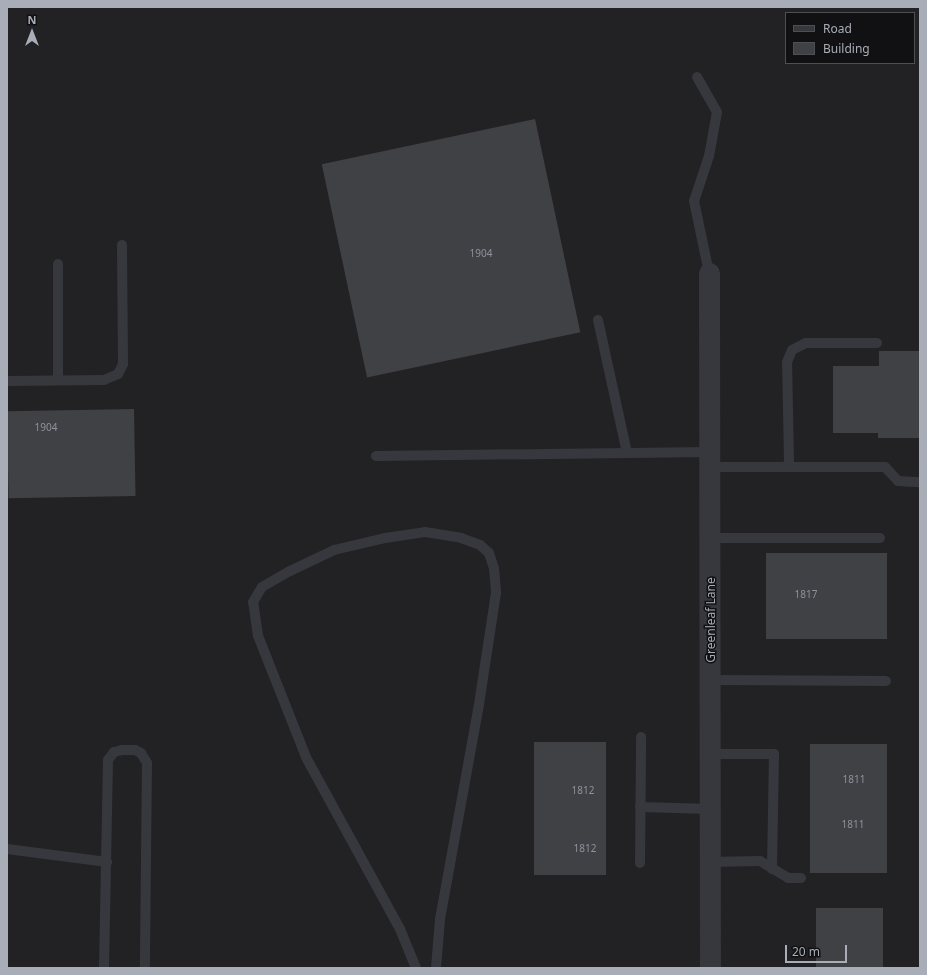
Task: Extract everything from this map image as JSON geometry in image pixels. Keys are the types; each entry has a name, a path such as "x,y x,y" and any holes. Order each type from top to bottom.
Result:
{"street":[{"name":"Greenleaf Lane","path":"709,273 711,680 710,968"}],"lane":[{"path":"697,77 717,112 709,156 694,201 709,273"},
{"path":"7,380 104,380 118,374 123,364 122,246"},
{"path":"58,264 58,380"},
{"path":"598,320 627,453"},
{"path":"786,467 789,462 787,362 792,350 806,343 877,342"},
{"path":"376,456 627,453 710,459 786,467 885,467 898,481 920,482"},
{"path":"416,968 400,929 306,757 258,636 252,602 262,587 290,570 334,550 385,538 425,532 462,538 480,545 489,553 494,568 496,593 478,710 440,919 436,968"},
{"path":"710,538 880,538"},
{"path":"711,680 886,681"},
{"path":"640,737 640,863"},
{"path":"104,968 108,760 114,752 135,750 141,753 147,763 145,968"},
{"path":"711,754 774,754 772,868"},
{"path":"640,808 711,809"},
{"path":"7,849 107,862"},
{"path":"711,862 760,861 788,878 801,878"}],"shaded area":[{"path":"7,7 920,7 920,968 7,968"}],"building":[{"path":"535,119 580,332 367,378 322,164"},
{"path":"879,351 920,351 920,438 878,438 878,433 833,433 833,366 879,366"},
{"path":"134,409 136,496 9,498 7,411"},
{"path":"766,553 887,553 887,639 766,639"},
{"path":"534,742 606,742 606,875 534,875"},
{"path":"810,744 887,744 887,873 810,873"},
{"path":"816,908 883,908 883,968 816,968"}]}
